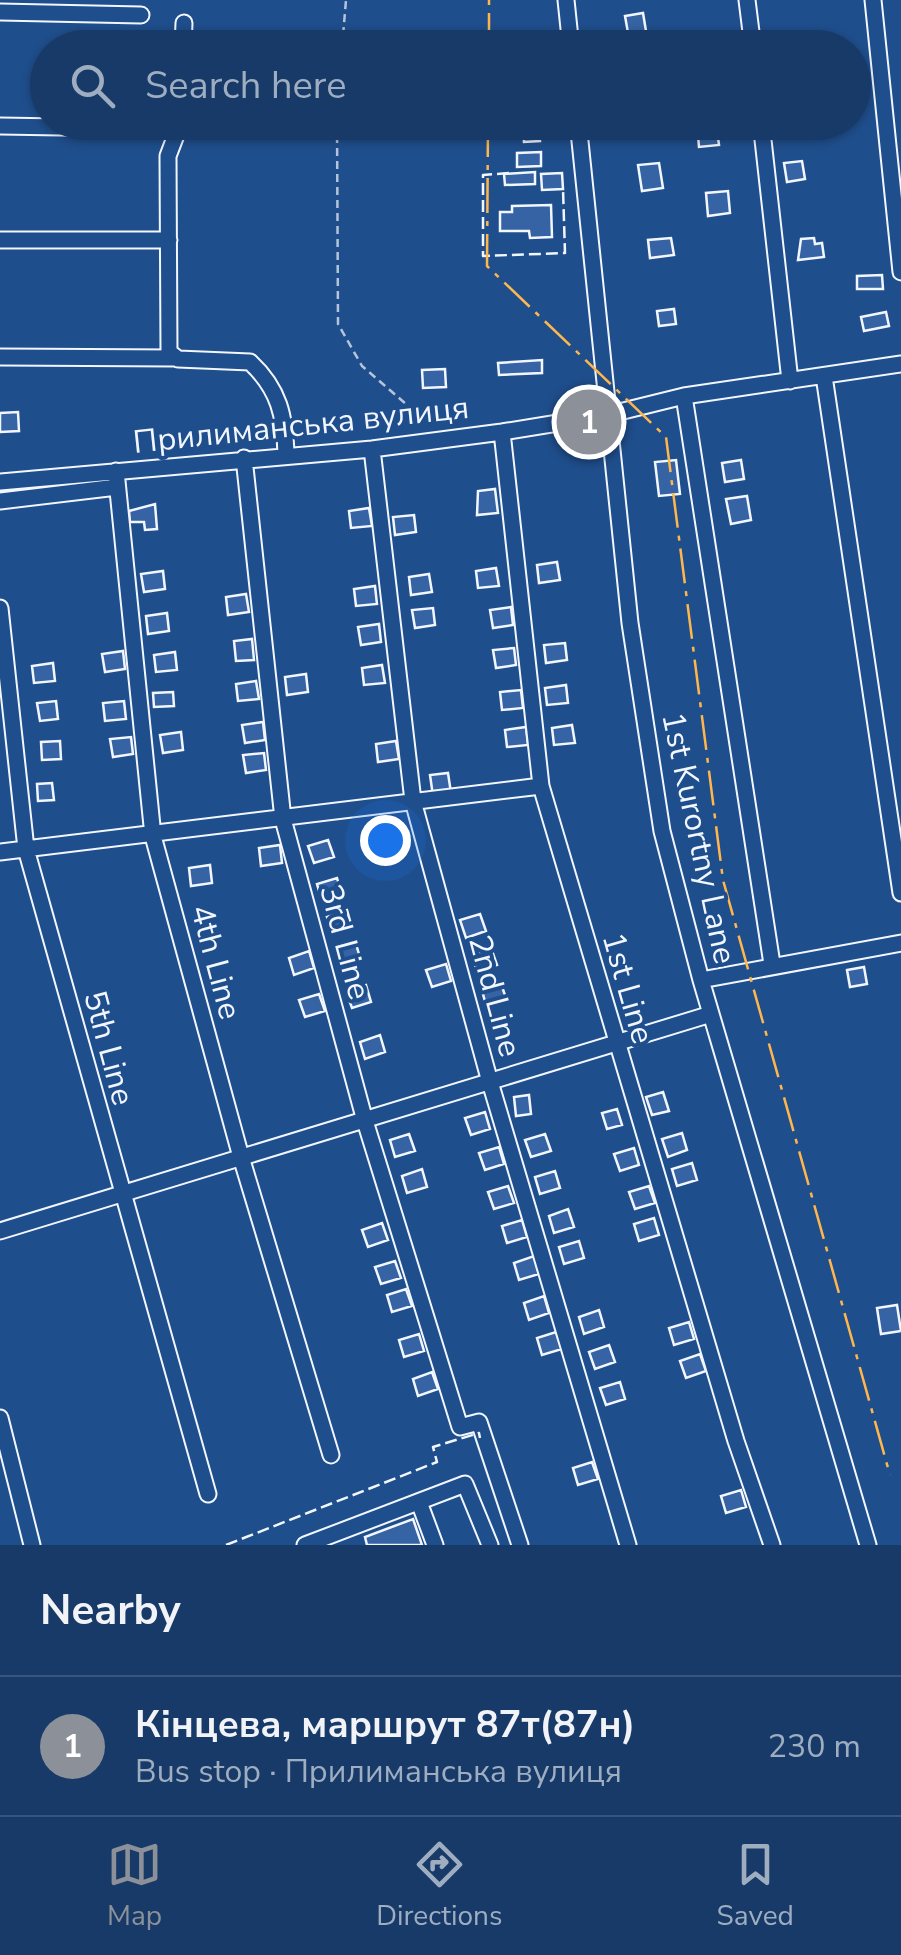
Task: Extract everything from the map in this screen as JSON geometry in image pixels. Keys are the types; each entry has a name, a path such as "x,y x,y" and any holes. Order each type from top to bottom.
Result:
{"street":[{"path":"566,0 568,30"},
{"path":"747,0 750,30"},
{"path":"873,0 901,272"},
{"path":"0,12 142,16"},
{"path":"184,23 184,30"},
{"path":"0,126 30,126"},
{"path":"175,140 168,156 170,352 175,358"},
{"name":"1st Kurortny Lane","path":"580,140 646,741 662,832 701,980 868,1545"},
{"path":"763,140 790,381"},
{"path":"0,240 169,240"},
{"path":"0,358 250,362 272,387 284,414 286,455"},
{"name":"Прилиманська вулиця","path":"0,482 116,479 244,458 372,449 502,432 608,415 684,396 901,364"},
{"path":"824,376 901,893"},
{"path":"684,396 772,964"},
{"name":"1st Line","path":"502,432 541,786 736,1441 772,1545"},
{"name":"2nd Line","path":"372,449 413,801 490,1082 628,1545"},
{"name":"3rd Line","path":"244,458 283,819 365,1121 460,1427 479,1422 520,1545"},
{"path":"0,501 116,479"},
{"name":"4th Line","path":"116,479 154,836 241,1157 331,1455"},
{"name":"5th Line","path":"0,608 26,848 120,1195 208,1494"},
{"path":"0,852 541,786"},
{"path":"701,980 901,943"},
{"path":"0,1231 711,1014"},
{"path":"0,1418 32,1545"},
{"path":"305,1545 464,1484 490,1545"},
{"path":"419,1502 435,1545"}],"path":[{"path":"344,30 346,0"},
{"path":"336,140 338,324 362,366 420,416 470,426"}],"building":[{"path":"643,13 646,30 627,30 625,16"},
{"path":"698,140 718,140 719,145 699,147"},
{"path":"541,152 541,166 517,167 517,153"},
{"path":"802,161 805,179 787,182 784,163"},
{"path":"659,163 663,188 642,191 638,165"},
{"path":"535,172 535,184 505,185 504,174"},
{"path":"562,173 563,189 542,190 541,174"},
{"path":"728,191 730,213 708,216 706,193"},
{"path":"551,205 552,237 530,238 529,231 500,231 500,212 512,212 512,206"},
{"path":"671,238 674,255 650,258 648,240"},
{"path":"814,238 815,244 822,243 824,257 798,260 801,239"},
{"path":"882,275 883,289 857,289 857,276"},
{"path":"674,309 676,324 659,326 657,311"},
{"path":"886,312 889,326 864,331 861,317"},
{"path":"542,360 542,373 499,375 498,363"},
{"path":"445,369 446,387 423,388 422,370"},
{"path":"18,412 19,431 0,432 0,413"},
{"path":"676,460 680,494 659,496 655,462"},
{"path":"741,460 744,479 725,482 722,463"},
{"path":"495,489 498,513 477,515 478,491"},
{"path":"747,496 751,520 731,524 726,499"},
{"path":"155,504 157,529 145,530 144,522 130,522 129,511"},
{"path":"369,508 372,526 351,528 349,511"},
{"path":"414,515 416,532 395,535 393,517"},
{"path":"557,562 560,580 539,583 537,565"},
{"path":"496,568 499,586 478,588 476,571"},
{"path":"163,571 165,589 144,592 141,574"},
{"path":"429,574 432,592 411,595 409,577"},
{"path":"375,586 377,604 356,606 354,589"},
{"path":"246,594 249,612 228,615 226,597"},
{"path":"511,607 513,625 493,628 490,610"},
{"path":"433,608 435,625 415,628 412,610"},
{"path":"167,613 169,631 148,634 146,616"},
{"path":"379,624 381,642 361,645 358,627"},
{"path":"252,639 254,660 236,661 234,641"},
{"path":"565,643 567,660 546,663 544,645"},
{"path":"514,648 516,665 496,668 493,650"},
{"path":"123,651 125,669 105,672 102,654"},
{"path":"175,652 177,670 156,672 154,655"},
{"path":"53,663 55,681 34,683 32,666"},
{"path":"382,665 385,683 364,685 362,668"},
{"path":"306,674 308,692 287,695 285,677"},
{"path":"256,681 259,699 238,701 236,684"},
{"path":"566,685 568,703 547,705 545,688"},
{"path":"521,690 523,708 502,710 500,692"},
{"path":"173,692 174,706 154,707 153,693"},
{"path":"56,701 58,719 40,721 37,703"},
{"path":"124,701 126,719 105,721 103,703"},
{"path":"263,722 265,740 245,743 242,725"},
{"path":"572,725 575,743 554,745 552,728"},
{"path":"526,727 528,745 507,747 505,730"},
{"path":"181,732 183,750 163,753 160,735"},
{"path":"131,737 133,754 113,757 110,739"},
{"path":"60,741 61,759 42,760 41,742"},
{"path":"396,741 399,759 378,762 376,744"},
{"path":"264,753 266,770 246,773 243,755"},
{"path":"448,773 451,793 433,796 430,775"},
{"path":"52,783 54,800 38,801 37,784"},
{"path":"328,840 334,857 314,863 308,846"},
{"path":"280,845 282,863 261,866 259,848"},
{"path":"210,865 212,883 191,886 189,868"},
{"path":"337,878 342,895 322,901 317,884"},
{"path":"347,910 352,928 333,934 327,917"},
{"path":"480,914 486,931 466,938 460,920"},
{"path":"356,944 361,961 341,967 336,950"},
{"path":"491,948 497,965 477,971 471,954"},
{"path":"309,951 314,968 294,975 289,958"},
{"path":"446,964 451,981 432,987 426,970"},
{"path":"864,967 867,984 850,987 847,970"},
{"path":"500,981 506,998 486,1005 481,987"},
{"path":"366,985 371,1002 352,1008 346,991"},
{"path":"319,994 325,1011 305,1017 299,1000"},
{"path":"380,1035 385,1052 365,1059 360,1042"},
{"path":"663,1092 669,1111 652,1115 646,1097"},
{"path":"529,1095 531,1114 516,1116 514,1097"},
{"path":"617,1109 622,1125 607,1129 602,1113"},
{"path":"485,1112 490,1129 471,1135 465,1118"},
{"path":"682,1133 687,1150 668,1157 662,1139"},
{"path":"409,1134 415,1151 395,1157 390,1140"},
{"path":"545,1134 551,1151 531,1157 525,1140"},
{"path":"499,1147 504,1164 485,1170 479,1153"},
{"path":"634,1148 639,1165 620,1171 614,1154"},
{"path":"692,1163 697,1180 677,1186 672,1169"},
{"path":"422,1169 427,1187 407,1193 402,1176"},
{"path":"555,1171 560,1188 540,1194 535,1177"},
{"path":"508,1186 514,1203 494,1209 488,1192"},
{"path":"649,1186 655,1203 635,1209 629,1192"},
{"path":"568,1209 574,1227 554,1233 549,1216"},
{"path":"654,1218 659,1235 639,1241 634,1224"},
{"path":"522,1220 527,1237 507,1243 502,1226"},
{"path":"382,1223 388,1240 368,1247 362,1230"},
{"path":"579,1241 584,1258 564,1264 559,1247"},
{"path":"534,1256 539,1274 519,1280 514,1263"},
{"path":"395,1261 401,1278 381,1284 375,1267"},
{"path":"406,1289 412,1306 392,1312 387,1295"},
{"path":"544,1296 549,1313 529,1320 524,1303"},
{"path":"897,1305 901,1331 881,1334 877,1308"},
{"path":"599,1310 604,1327 584,1334 579,1317"},
{"path":"689,1322 694,1339 674,1345 669,1328"},
{"path":"556,1332 562,1349 542,1355 537,1338"},
{"path":"419,1334 424,1351 404,1357 399,1340"},
{"path":"609,1345 615,1362 595,1369 589,1352"},
{"path":"700,1354 706,1371 686,1378 680,1361"},
{"path":"432,1372 438,1389 418,1396 413,1379"},
{"path":"620,1382 625,1399 606,1405 600,1388"},
{"path":"592,1462 598,1479 578,1485 573,1468"},
{"path":"741,1490 746,1507 726,1513 721,1496"},
{"path":"413,1519 422,1545 367,1545 365,1537"}],"fence":[{"path":"509,173 483,175 483,256 565,253 563,189"},
{"path":"226,1545 437,1462 433,1447 479,1433 480,1438"}],"power":[{"path":"489,0 489,30"},
{"path":"488,140 487,266 666,437 723,880 890,1475"}],"place":[{"name":"Кінцева, маршрут 87т(87н)","path":"589,422"}]}
